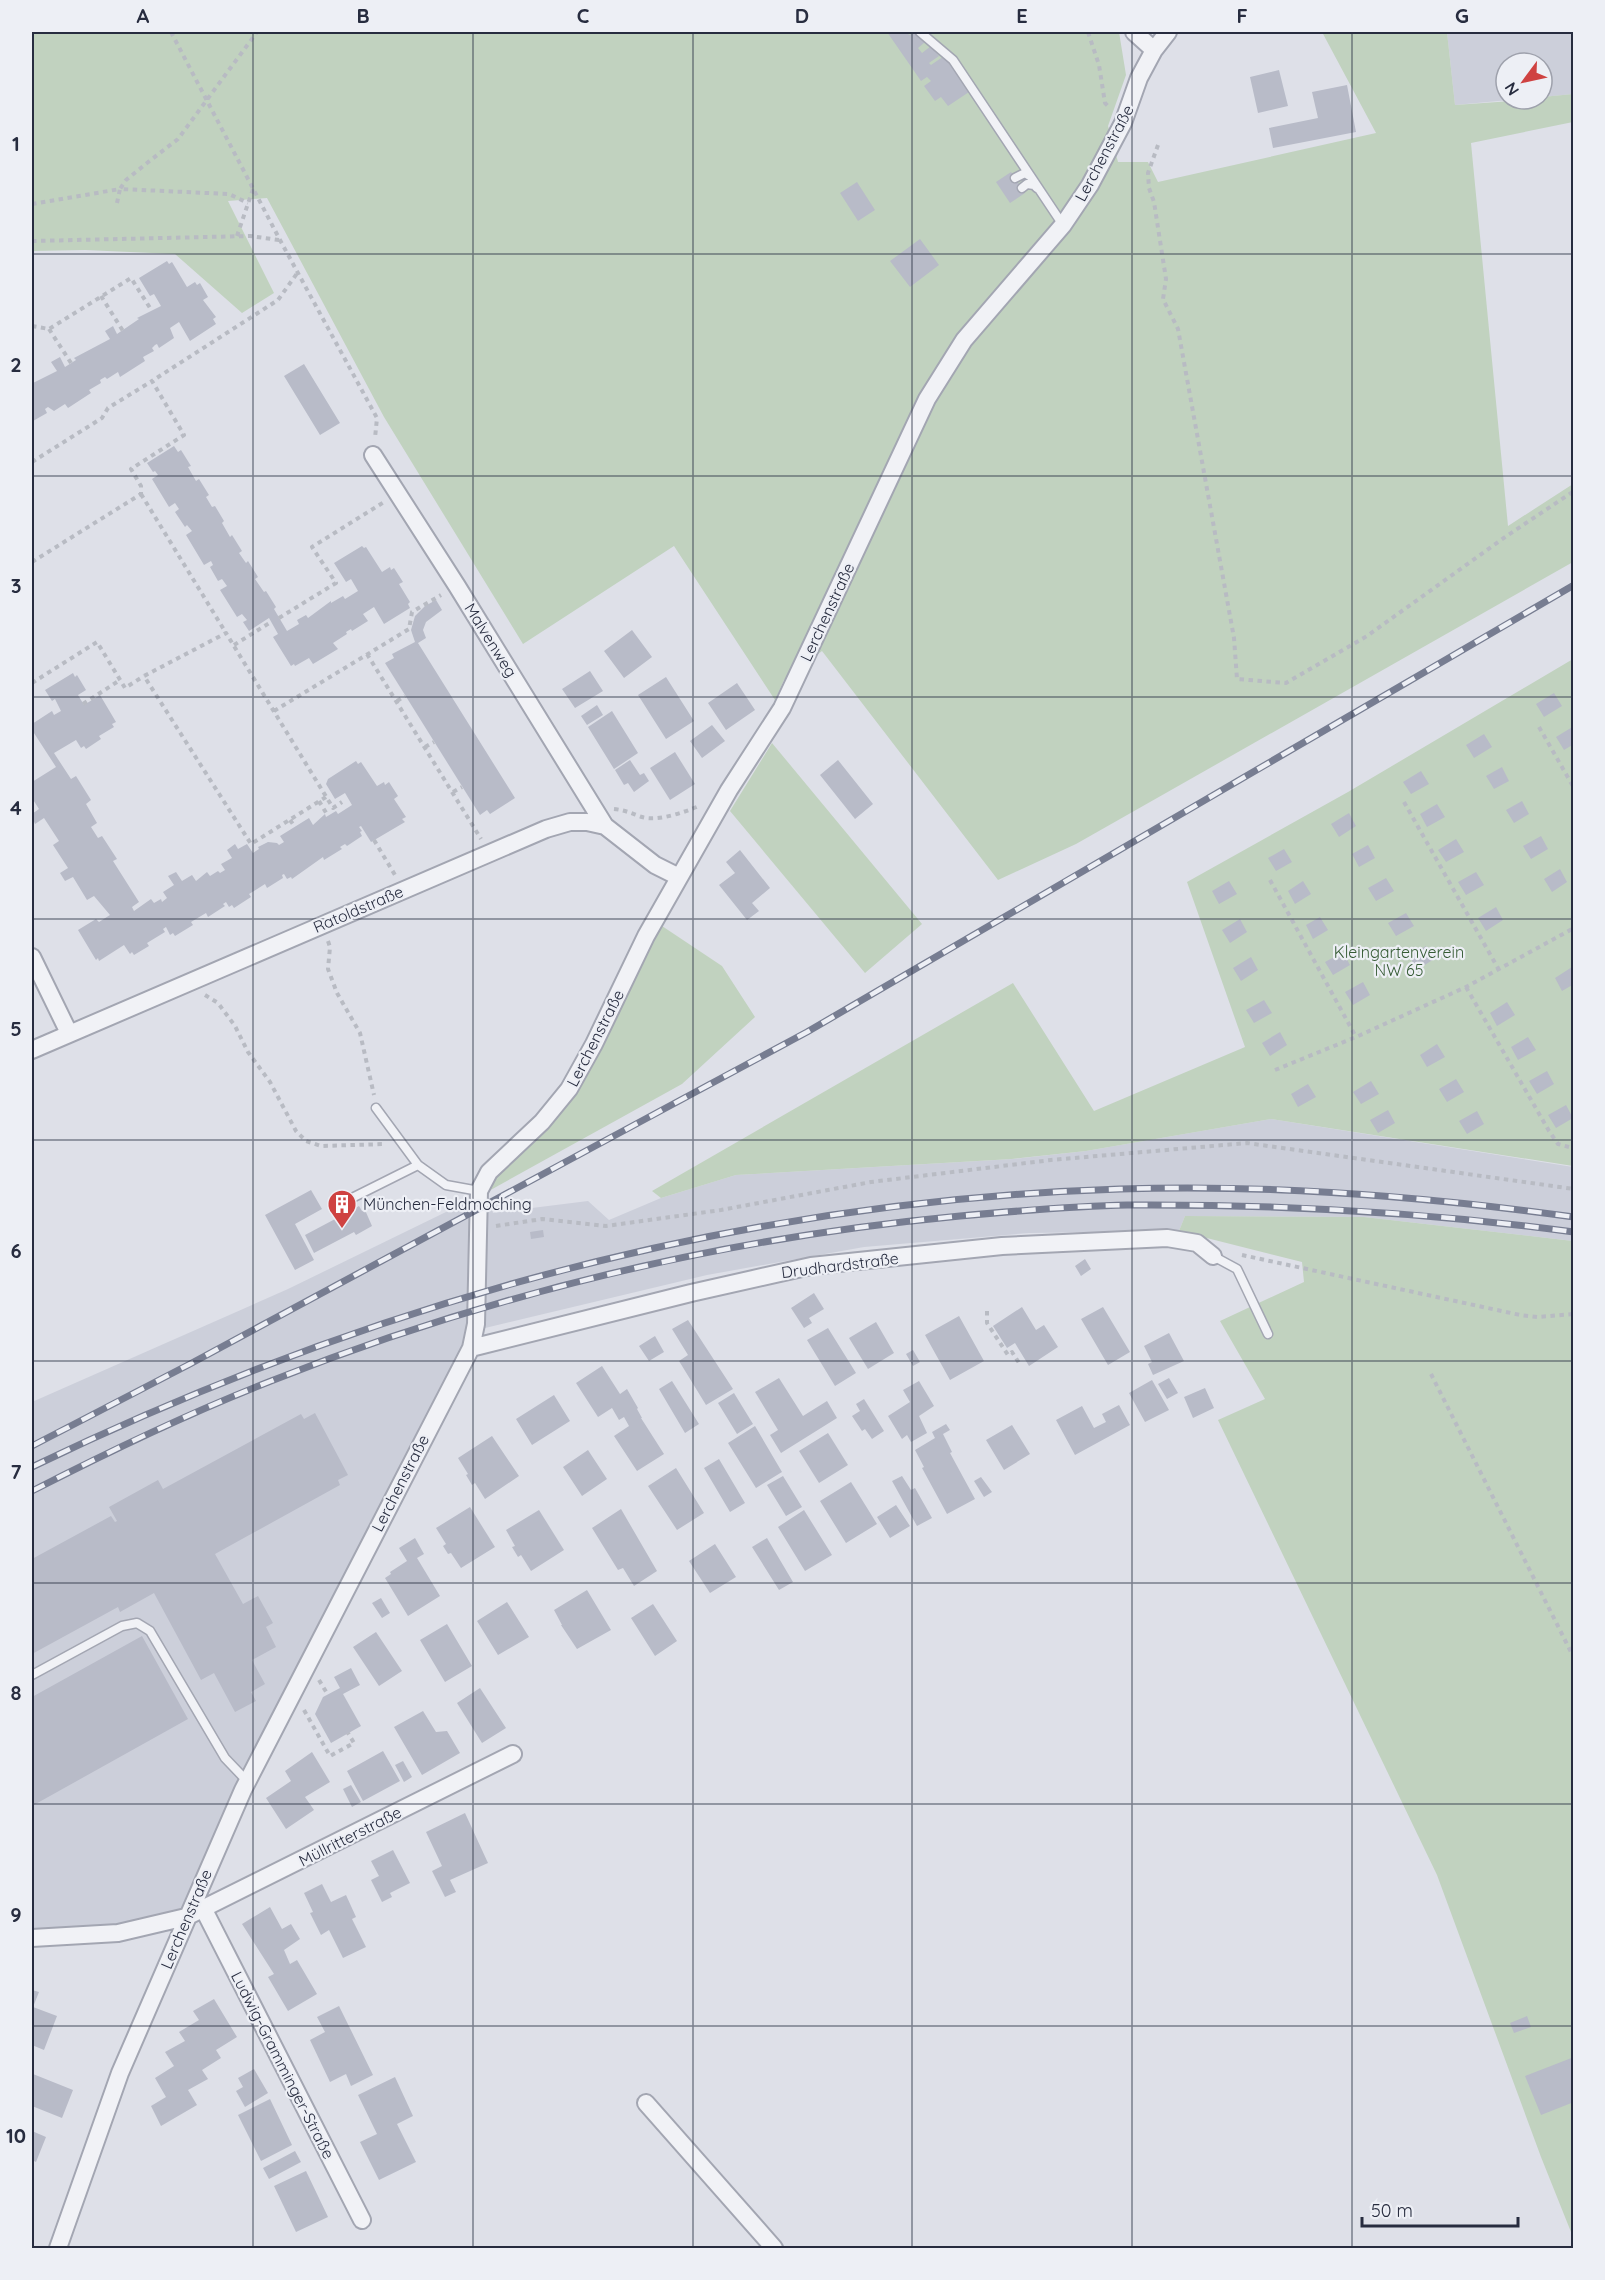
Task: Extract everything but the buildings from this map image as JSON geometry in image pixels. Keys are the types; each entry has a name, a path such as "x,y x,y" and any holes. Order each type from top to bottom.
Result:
{"street":[{"path":"1134,32 1154,50"},
{"name":"Lerchenstraße","path":"58,2248 120,2073 186,1917 248,1781 471,1348 476,1324 479,1191 489,1172 542,1122 569,1089 594,1044 646,936 729,790 782,708 927,399 964,340 1063,225 1090,184 1123,123 1139,78 1154,50 1168,32"},
{"name":"Malvenweg","path":"373,455 458,586 605,826"},
{"name":"Ratoldstraße","path":"32,1050 546,829 570,822 587,822 605,826"},
{"path":"605,826 655,865 679,878"},
{"path":"32,957 69,1033"},
{"name":"Drudhardstraße","path":"471,1348 691,1293 811,1266 1002,1246 1167,1238 1197,1244 1213,1256"},
{"name":"Müllritterstraße","path":"32,1938 118,1933 186,1917 513,1754"},
{"name":"Ludwig-Gramminger-Straße","path":"204,1910 363,2220"},
{"path":"645,2103 774,2248"}],"lane":[{"path":"920,32 952,60 1063,225"},
{"path":"1015,178 1025,173 1032,177"},
{"path":"1022,188 1027,184 1034,185 1042,192"},
{"path":"376,1108 418,1165 446,1185 479,1191"},
{"path":"342,1203 418,1165"},
{"path":"1213,1256 1237,1269 1268,1334"},
{"path":"32,1675 122,1626 137,1623 150,1631 225,1758 248,1781"}],"path":[{"path":"171,32 279,240 377,418 373,455"},
{"path":"117,203 120,189 126,180 178,139 257,32"},
{"path":"1088,32 1099,66 1105,103 1123,123"},
{"path":"1158,145 1148,173 1166,279 1163,299 1178,329 1234,638 1237,679 1286,683 1367,636 1508,535 1574,491"},
{"path":"237,236 253,188"},
{"path":"32,204 120,189 229,194 248,203"},
{"path":"32,241 237,236 279,240"},
{"path":"32,462 102,418 108,408 278,300 298,272"},
{"path":"32,326 49,328 131,278 152,312"},
{"path":"101,296 123,331"},
{"path":"49,328 71,363"},
{"path":"152,381 184,435 131,469 141,486 141,494 333,808 342,802"},
{"path":"279,618 336,583 312,547 398,493"},
{"path":"32,562 141,494"},
{"path":"274,711 408,628 412,612 458,586"},
{"path":"234,645 272,622"},
{"path":"32,683 97,642 125,688 226,633"},
{"path":"368,654 490,853"},
{"path":"144,676 251,844 326,797"},
{"path":"83,704 120,680"},
{"path":"396,701 405,696"},
{"path":"1539,727 1574,788"},
{"path":"425,747 434,742"},
{"path":"453,792 462,787"},
{"path":"593,805 631,811 644,818 676,815 699,807 705,799"},
{"path":"319,801 328,816"},
{"path":"1404,802 1499,970"},
{"path":"290,820 295,827"},
{"path":"264,836 268,842"},
{"path":"374,840 404,889"},
{"path":"1270,880 1356,1037"},
{"path":"321,924 330,947 328,969 337,993 360,1033 376,1108"},
{"path":"1275,1070 1356,1037 1466,987 1574,928"},
{"path":"194,980 206,997 218,1003 235,1026 248,1052 270,1082 296,1131 306,1141 321,1146 340,1146 389,1144 399,1138"},
{"path":"1466,987 1549,1131 1558,1144 1569,1147"},
{"path":"478,1231 492,1226 542,1219 606,1226 721,1210 871,1182 1051,1160 1247,1143 1574,1189"},
{"path":"1213,1256 1246,1254 1520,1315 1537,1317 1574,1314"},
{"path":"987,1311 987,1323 1008,1355 1012,1352 1021,1366"},
{"path":"1431,1374 1574,1658"},
{"path":"293,1691 330,1756 354,1743 348,1733"},
{"path":"313,1725 319,1721"}],"shaded area":[{"path":"1447,32 1573,32 1573,94 1554,96 1554,51 1494,51 1494,101 1455,105"},
{"path":"1271,1119 1573,1167 1573,1241 1364,1217 1185,1216 1179,1231 1029,1233 864,1247 707,1275 481,1329 179,1929 32,1941 32,1402 288,1289 487,1192 493,1213 588,1201 609,1220 661,1198 736,1175 1013,1159 1086,1151"}],"green space":[{"path":"32,32 1119,32 1126,75 1108,126 1118,162 1148,162 1158,182 1376,133 1322,32 1447,32 1455,105 1494,102 1494,111 1554,111 1554,96 1573,94 1573,122 1471,143 1508,526 1573,484 1573,562 1076,844 998,880 822,651 784,680 775,700 674,546 523,644 384,417 267,198 228,201 274,293 242,313 175,254 85,250 32,251"},
{"name":"Kleingartenverein NW 65","path":"1573,659 1573,1166 1271,1119 1086,1151 1012,1159 736,1175 661,1198 652,1191 1013,983 1094,1111 1245,1047 1187,882 1348,792"},
{"path":"772,743 922,924 865,973 730,811"},
{"path":"656,922 722,966 755,1017 682,1084 487,1192 483,1179 564,1099"},
{"path":"1185,1216 1364,1217 1573,1241 1573,2237 1541,2157 1437,1875 1218,1420 1265,1399 1220,1321 1304,1282 1302,1262 1179,1231"}],"railway":[{"path":"32,1446 190,1364 807,1032 1574,585"},
{"path":"32,1467 161,1408 293,1356 426,1310 561,1271 698,1239 837,1214 978,1198 1120,1189 1234,1188 1347,1193 1461,1203 1574,1217"},
{"path":"32,1491 180,1419 354,1350 523,1296 696,1255 784,1239 960,1216 1127,1205 1239,1206 1407,1214 1574,1232"}],"place":[{"name":"München-Feldmoching","path":"342,1230"}]}
